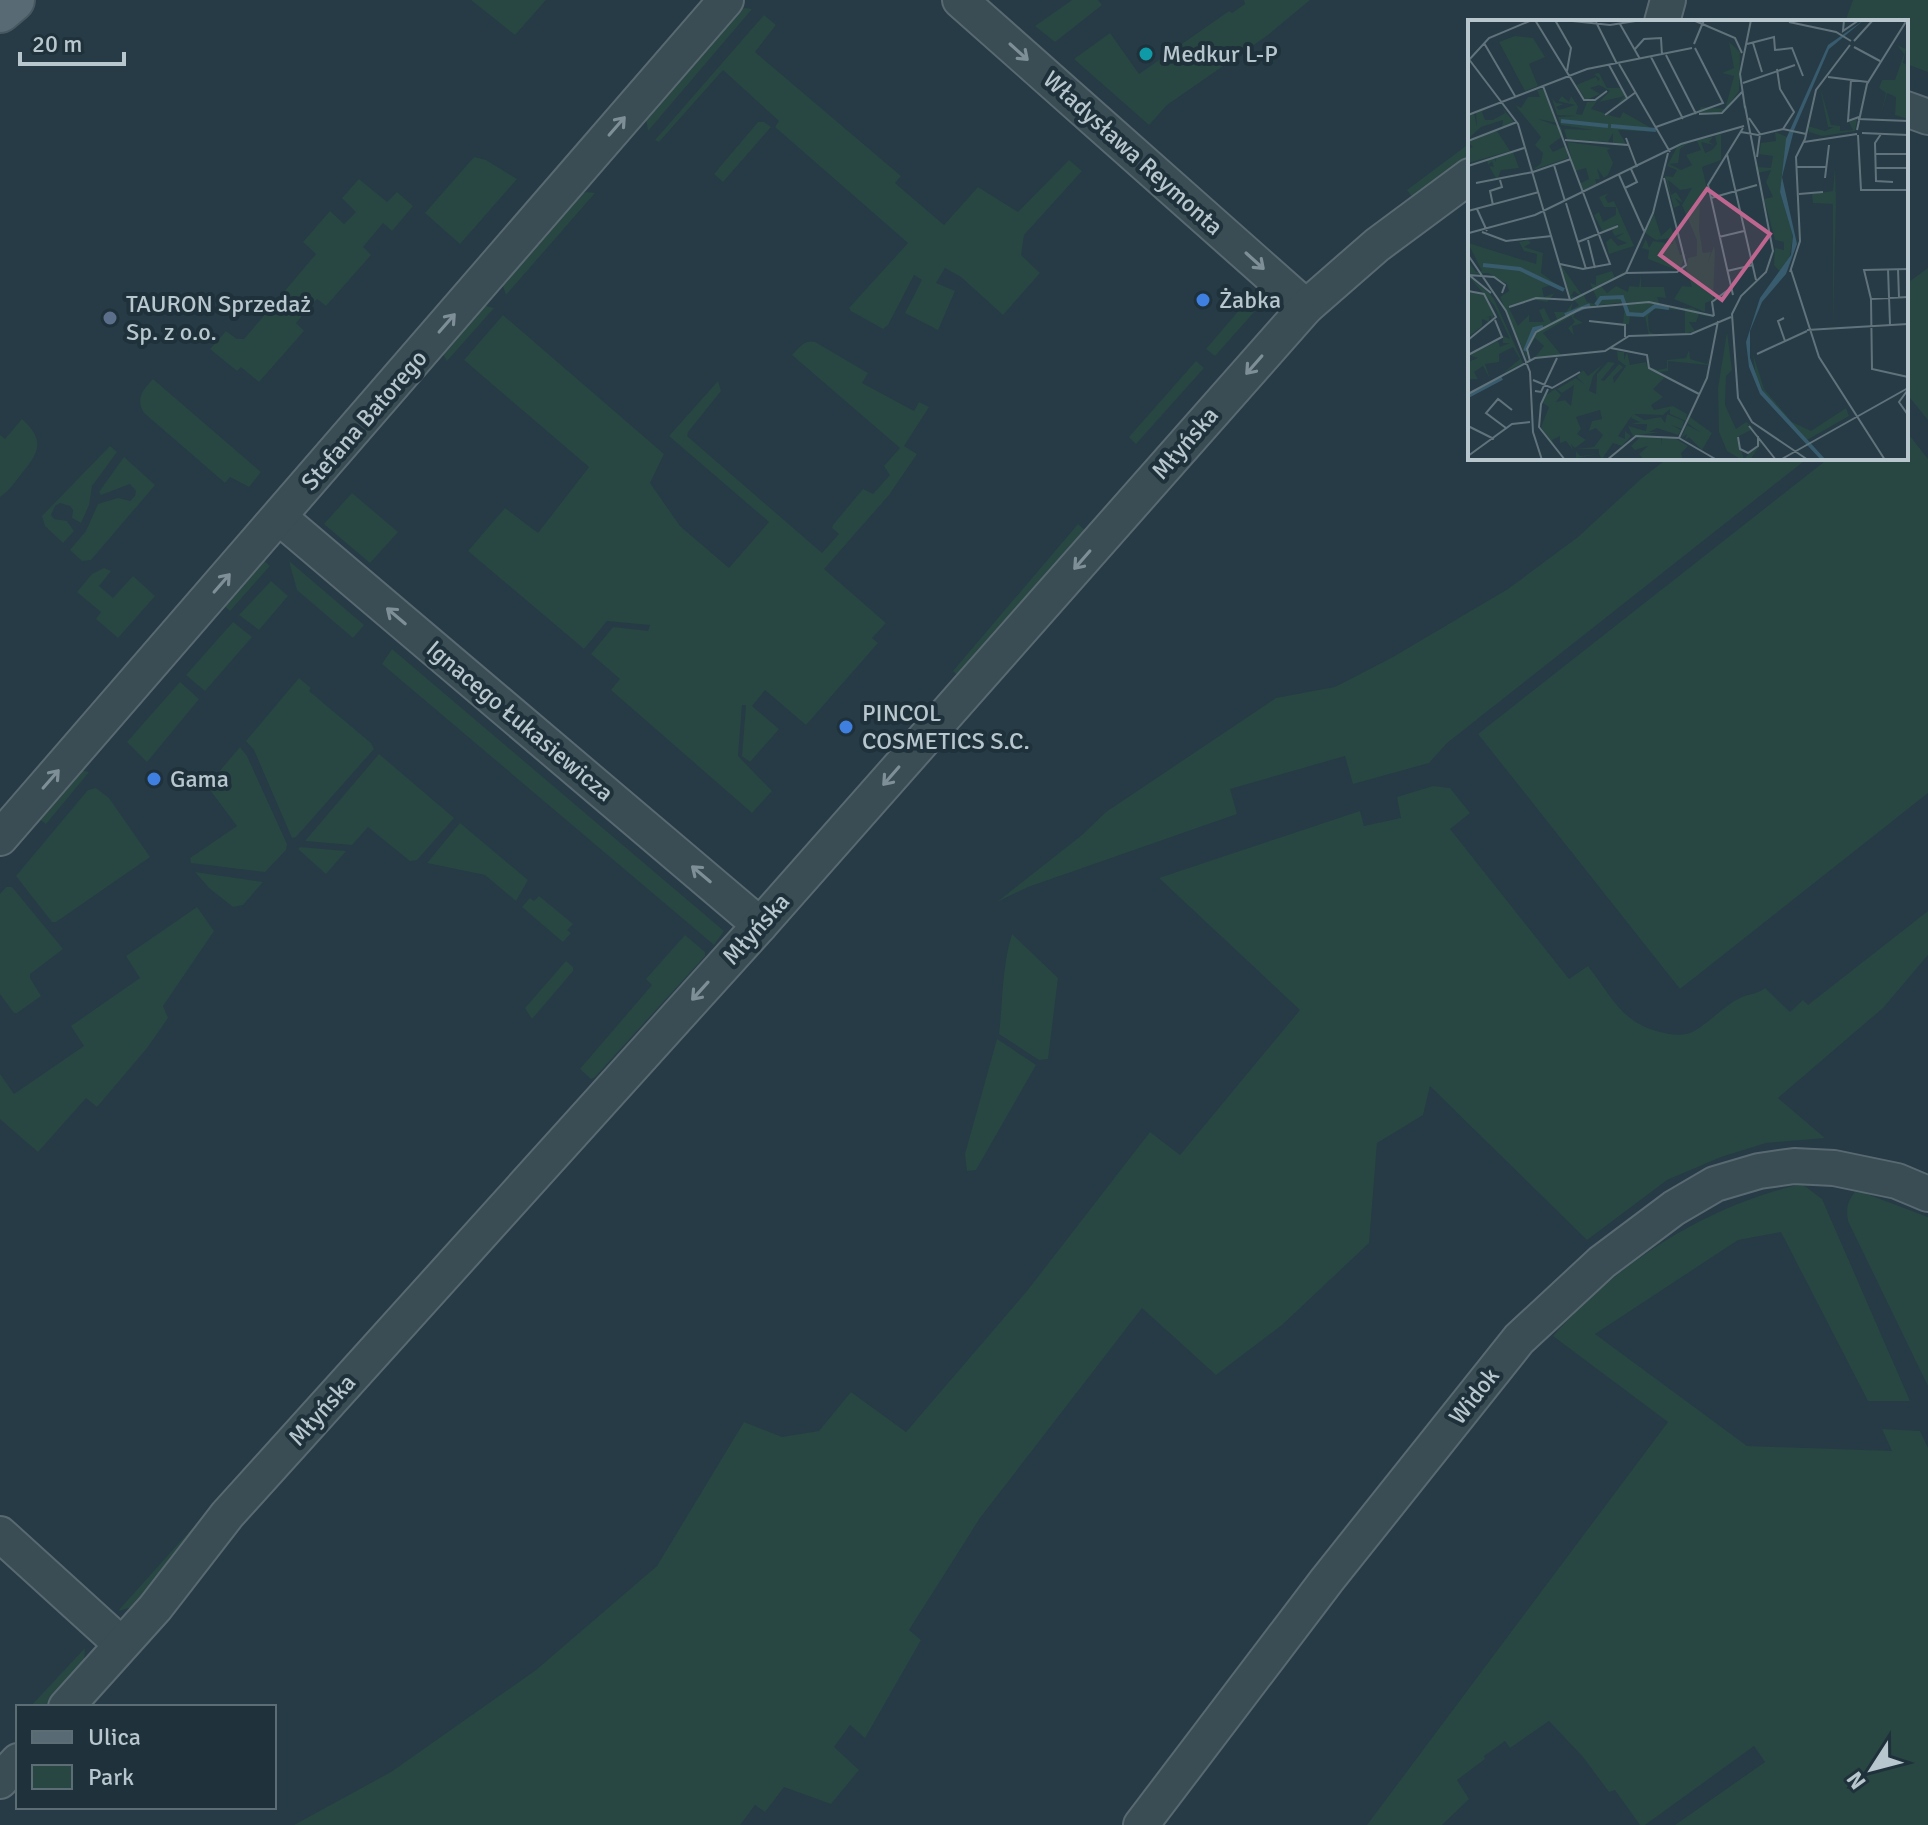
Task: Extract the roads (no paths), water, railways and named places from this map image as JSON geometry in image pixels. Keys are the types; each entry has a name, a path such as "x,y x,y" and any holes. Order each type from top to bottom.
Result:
{"main road":[{"path":"0,11 13,0"}],"street":[{"name":"Stefana Batorego","path":"0,838 726,0"},
{"name":"Władysława Reymonta","path":"960,0 1306,307"},
{"path":"1663,20 1668,0"},
{"path":"1908,110 1928,117"},
{"name":"Młyńska","path":"68,1705 155,1608 227,1515 760,925 1306,307 1377,245 1468,177"},
{"name":"Ignacego Łukasiewicza","path":"279,517 760,925"},
{"name":"Widok","path":"1141,1825 1327,1580 1519,1339 1602,1262 1674,1208 1715,1184 1759,1171 1794,1166 1834,1168 1897,1181 1928,1194"},
{"path":"0,1534 121,1644"},
{"path":"0,1781 16,1763"}],"place":[{"name":"Medkur L-P","path":"1146,54"},
{"name":"Żabka","path":"1203,300"},
{"name":"TAURON Sprzedaż Sp. z o.o.","path":"110,318"},
{"name":"PINCOL COSMETICS S.C.","path":"846,727"},
{"name":"Gama","path":"154,779"}]}
